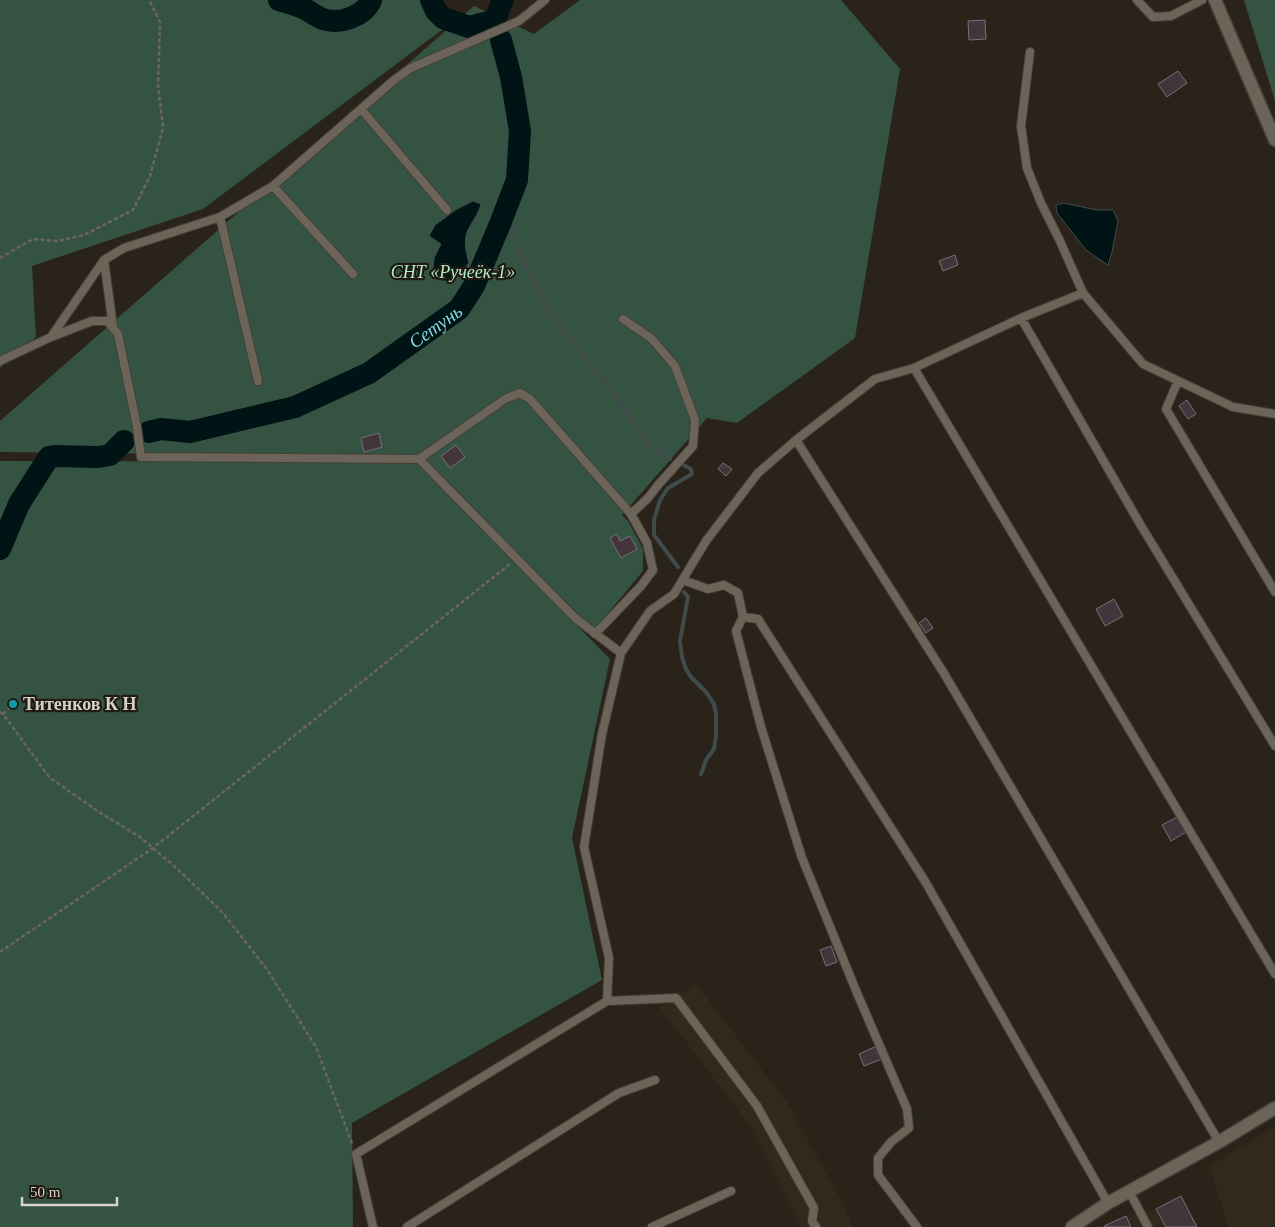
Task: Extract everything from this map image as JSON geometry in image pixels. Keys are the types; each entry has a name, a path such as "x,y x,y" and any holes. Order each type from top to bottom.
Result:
{"street":[{"path":"1215,0 1275,140"},
{"path":"1072,1227 1108,1203 1275,1108"}],"lane":[{"path":"51,337 104,260 124,248 220,217 273,186 394,80 412,68 519,21 545,0"},
{"path":"1137,0 1153,17 1171,16 1202,0"},
{"path":"1030,52 1021,126 1026,168 1083,293 1143,364 1233,407 1275,414"},
{"path":"361,109 447,210"},
{"path":"273,186 353,274"},
{"path":"220,217 258,380"},
{"path":"104,260 113,328"},
{"path":"607,1001 608,958 584,847 602,734 621,653 650,611 674,594 706,541 758,473 796,440 875,379 914,368 1021,318 1083,293"},
{"path":"1021,318 1140,524 1275,746"},
{"path":"622,319 652,339 675,366 695,420 693,446 648,498 631,514"},
{"path":"0,361 51,337 92,321 107,321 118,334 137,427 141,458 418,459 505,399 520,392 530,399 631,514 647,543 653,570 641,586 595,634"},
{"path":"914,368 1275,974"},
{"path":"1178,381 1166,409 1275,592"},
{"path":"796,440 945,675 1218,1142"},
{"path":"418,459 575,618 621,653"},
{"path":"682,580 708,589 724,585 738,593 743,617 736,631 760,727 802,858 907,1109 908,1128 891,1142 878,1158 878,1175 917,1227"},
{"path":"743,617 758,619 926,883 1108,1203"},
{"path":"372,1227 356,1154 607,1001 676,998 757,1106 814,1208 812,1221 816,1227"},
{"path":"407,1227 619,1093 655,1080"},
{"path":"652,1227 730,1191"},
{"path":"1129,1191 1148,1227"}],"path":[{"path":"0,258 33,239 58,241 84,235 133,210 150,176 163,128 158,85 160,22 149,0"},
{"path":"0,952 153,848 514,561"},
{"path":"13,704 1,713 49,776 96,810 140,837 181,872 223,913 266,968 316,1047 356,1154"}],"shaded area":[{"path":"473,201 481,204 468,230 465,242 469,263 452,282 432,279 434,258 441,244 429,236 435,225 457,209"},
{"path":"1063,203 1097,210 1113,210 1118,221 1108,265 1086,250 1057,213 1056,205"},
{"path":"696,984 787,1102 844,1205 853,1227 800,1227 750,1126 660,1008"},
{"path":"1275,1126 1275,1227 1228,1227 1209,1166"},
{"path":"1181,1196 1197,1227 1104,1226 1126,1216 1156,1209"}],"green space":[{"path":"0,0 428,0 459,17 203,209 32,266 36,337 0,368"},
{"name":"СНТ «Ручеёк-1»","path":"580,0 841,0 900,69 855,338 737,423 707,418 622,515 628,521 643,549 643,571 594,630 421,457 0,452 0,421 474,6 534,34"},
{"path":"1244,0 1275,0 1275,101"},
{"path":"0,461 416,462 610,659 572,838 602,980 352,1123 353,1227 0,1227"}],"building":[{"path":"985,20 986,39 969,40 968,21"},
{"path":"1178,71 1187,83 1167,97 1158,84"},
{"path":"955,255 958,265 943,271 939,261"},
{"path":"1187,400 1196,414 1188,419 1179,406"},
{"path":"379,433 382,447 364,452 361,438"},
{"path":"456,445 465,457 450,468 441,456"},
{"path":"723,463 732,469 726,476 718,469"},
{"path":"617,534 620,541 630,536 637,549 621,558 610,538"},
{"path":"1114,599 1123,616 1105,626 1096,609"},
{"path":"926,618 933,628 926,633 919,623"},
{"path":"1177,817 1186,832 1171,841 1162,825"},
{"path":"831,946 837,962 826,966 820,950"},
{"path":"877,1046 882,1059 864,1066 859,1054"},
{"path":"1181,1196 1197,1227 1166,1227 1156,1209"},
{"path":"1126,1216 1131,1227 1104,1227 1104,1226"}],"waterway":[{"path":"279,0 302,8 329,21 351,18 363,11 371,0"},
{"path":"431,0 436,11 443,18 469,27 495,20 503,0"},
{"name":"Сетунь","path":"149,432 161,429 190,432 295,407 369,373 459,309 474,286 517,180 520,131 511,77 501,40"},
{"path":"508,202 519,252 547,307 620,402 650,446 670,459"},
{"name":"Сетунь","path":"0,549 19,504 49,457 98,457 110,455 124,441"},
{"path":"678,567 654,535 654,520 660,500 668,488 692,474 691,469 680,463"},
{"path":"684,592 688,597 680,641 682,657 691,677 706,692 714,704 716,714 714,749 706,760 701,774"}],"place":[{"name":"Титенков К Н","path":"13,704"}]}
